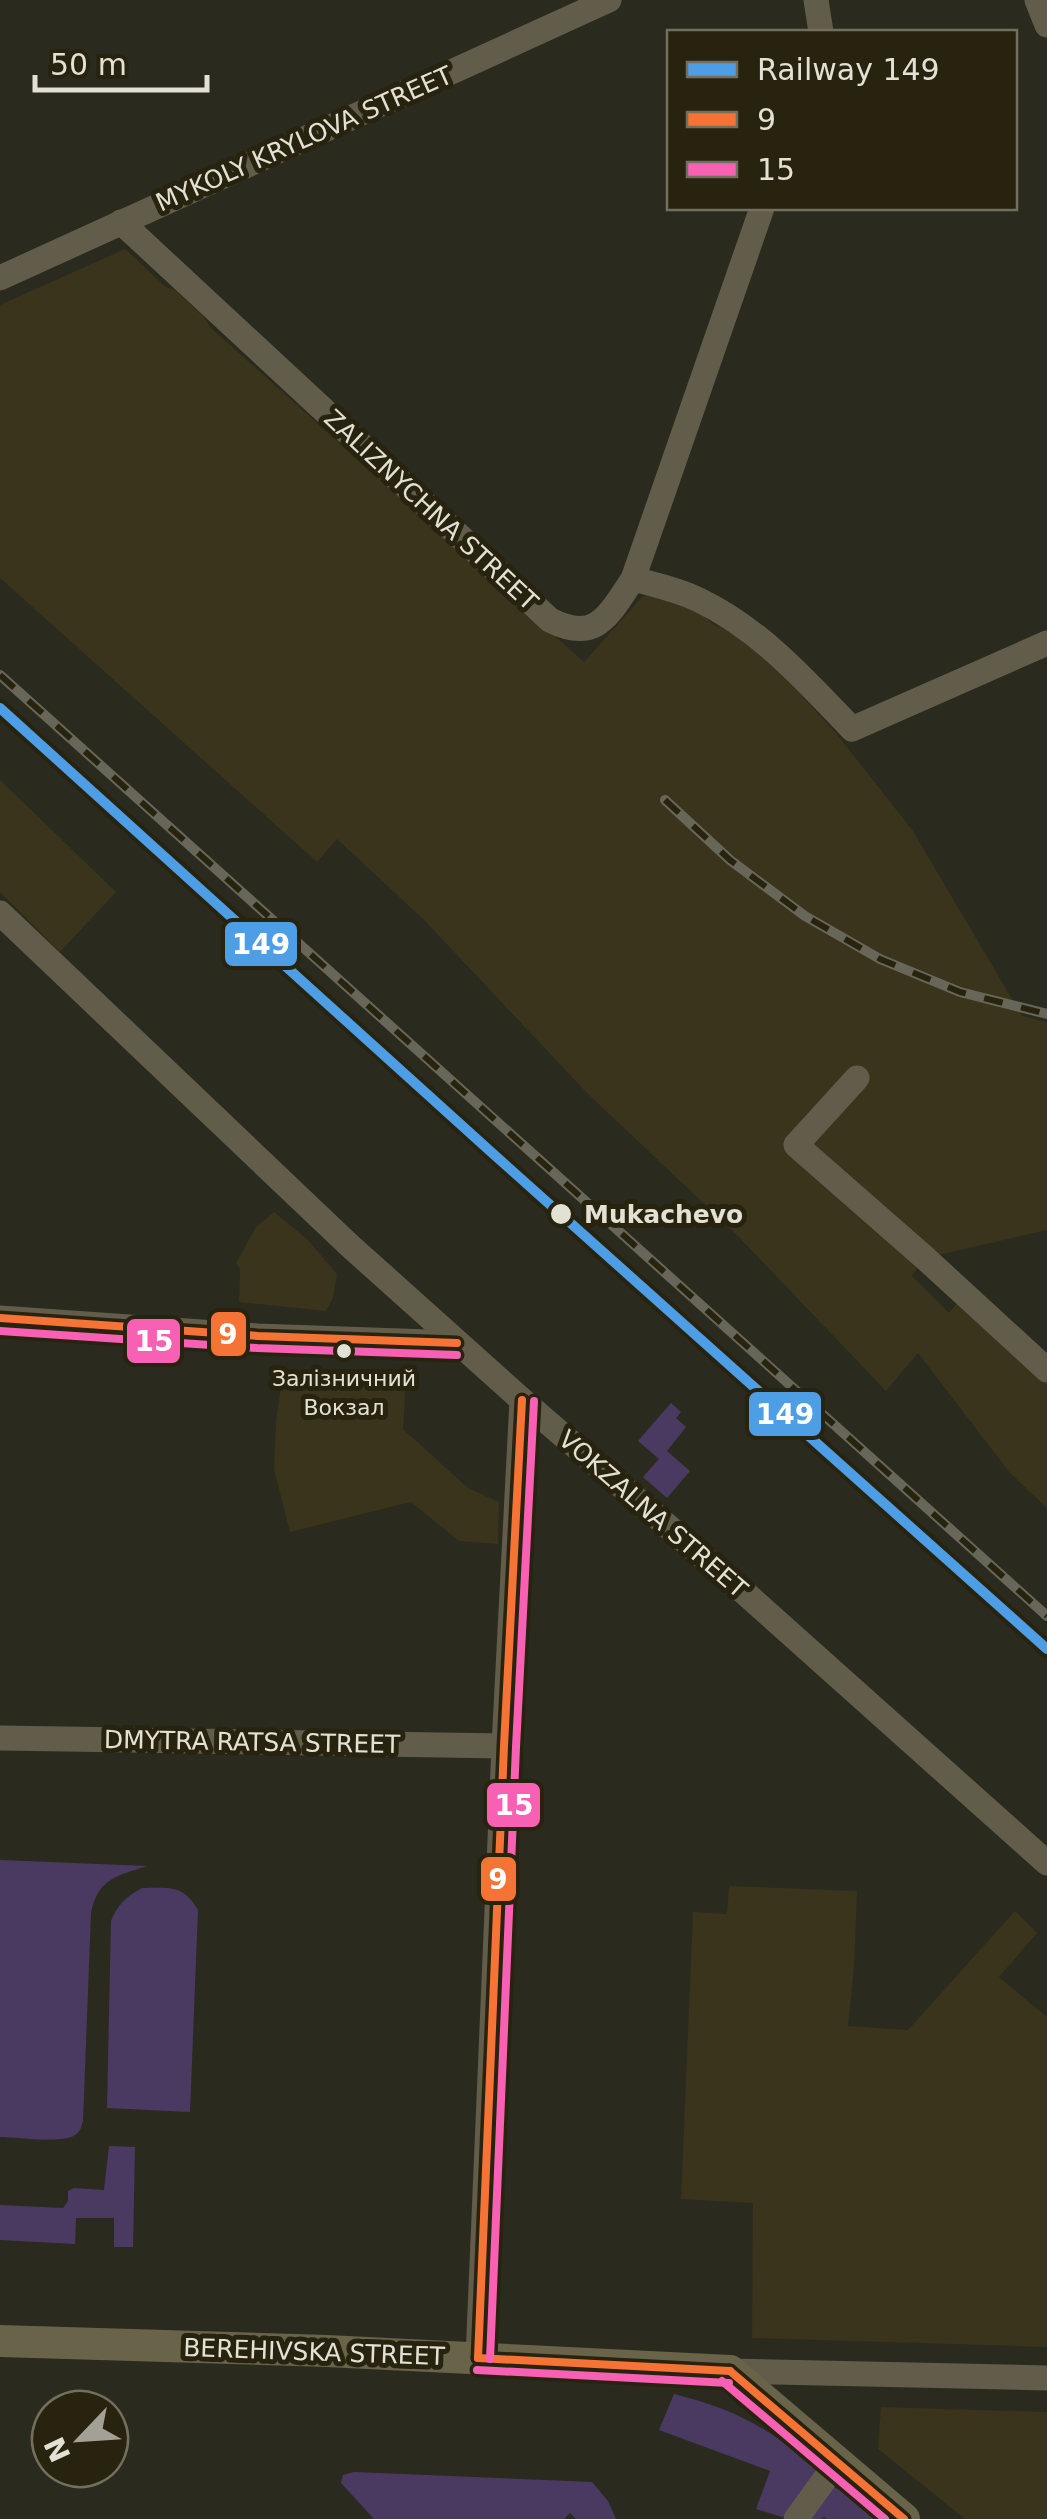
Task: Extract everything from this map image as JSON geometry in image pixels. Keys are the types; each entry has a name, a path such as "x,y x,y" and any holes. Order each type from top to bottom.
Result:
{"main road":[{"name":"BEREHIVSKA STREET","path":"0,2341 730,2370"},
{"path":"730,2370 904,2519"}],"street":[{"name":"MYKOLY KRYLOVA STREET","path":"0,278 608,0"},
{"path":"816,0 821,30"},
{"path":"1037,0 1047,25"},
{"name":"ZALIZNYCHNA STREET","path":"121,222 550,620 569,630 598,624 633,578 761,210"},
{"path":"633,578 698,600 751,631 852,729 1047,643"},
{"name":"VOKZALNA STREET","path":"0,914 299,1199 457,1343 1047,1863"},
{"path":"857,1078 796,1145 1047,1370"},
{"path":"0,1318 258,1336 457,1343"},
{"path":"478,2358 522,1400"},
{"name":"DMYTRA RATSA STREET","path":"0,1738 504,1746"},
{"name":"BEREHIVSKA STREET","path":"730,2370 1047,2378"},
{"path":"796,2519 838,2461"}],"shaded area":[{"path":"125,249 584,662 643,596 667,594 688,603 779,671 836,733 913,831 1022,1016 1047,1022 1047,1230 925,1258 912,1276 949,1313 964,1294 1047,1370 1047,1508 1010,1473 918,1353 886,1391 734,1232 588,1094 425,921 337,839 317,862 0,578 0,305"},
{"path":"0,780 116,892 60,952 0,892"},
{"path":"274,1212 308,1240 337,1274 333,1298 326,1311 239,1302 240,1269 236,1263 256,1227"},
{"path":"283,1373 406,1381 403,1429 468,1488 499,1502 498,1544 459,1541 411,1502 290,1532 274,1469"},
{"path":"671,1403 681,1412 676,1418 686,1427 667,1451 690,1471 667,1498 643,1477 659,1459 638,1441"},
{"path":"0,1860 147,1866 110,1880 94,1901 83,2121 78,2132 69,2138 0,2137"},
{"path":"729,1886 857,1891 848,2026 908,2030 1015,1911 1037,1933 999,1977 1047,2017 1047,2347 752,2338 753,2203 681,2199 693,1912 727,1914"},
{"path":"142,1888 181,1892 198,1910 190,2112 107,2108 111,1921 123,1902"},
{"path":"109,2146 135,2147 133,2247 114,2247 114,2218 76,2218 75,2244 0,2240 0,2205 63,2208 68,2191 74,2188 104,2190"},
{"path":"674,2394 751,2422 817,2470 787,2515 756,2509 770,2471 659,2430"},
{"path":"881,2407 1047,2412 1047,2519 965,2519 878,2449"},
{"path":"354,2472 592,2482 608,2501 616,2519 576,2519 570,2513 564,2519 374,2519 341,2483 343,2475"},
{"path":"833,2487 843,2491 879,2519 803,2519"}],"railway":[{"path":"0,675 1047,1616"},
{"path":"665,800 730,860 805,916 880,959 960,992 1047,1014"}],"rail line":[{"name":"149","path":"0,708 1047,1649"}],"transit line":[{"name":"9","path":"0,1318 258,1336 457,1343"},
{"name":"15","path":"0,1331 257,1348 457,1355"},
{"name":"9","path":"478,2358 522,1400"},
{"name":"15","path":"490,2359 534,1401"},
{"name":"9","path":"478,2358 730,2371"},
{"name":"15","path":"477,2370 729,2383"},
{"name":"9","path":"730,2371 904,2519"},
{"name":"15","path":"722,2381 885,2519"}],"place":[{"name":"Mukachevo","path":"561,1214"},
{"name":"Залізничний Вокзал","path":"344,1351"}]}
